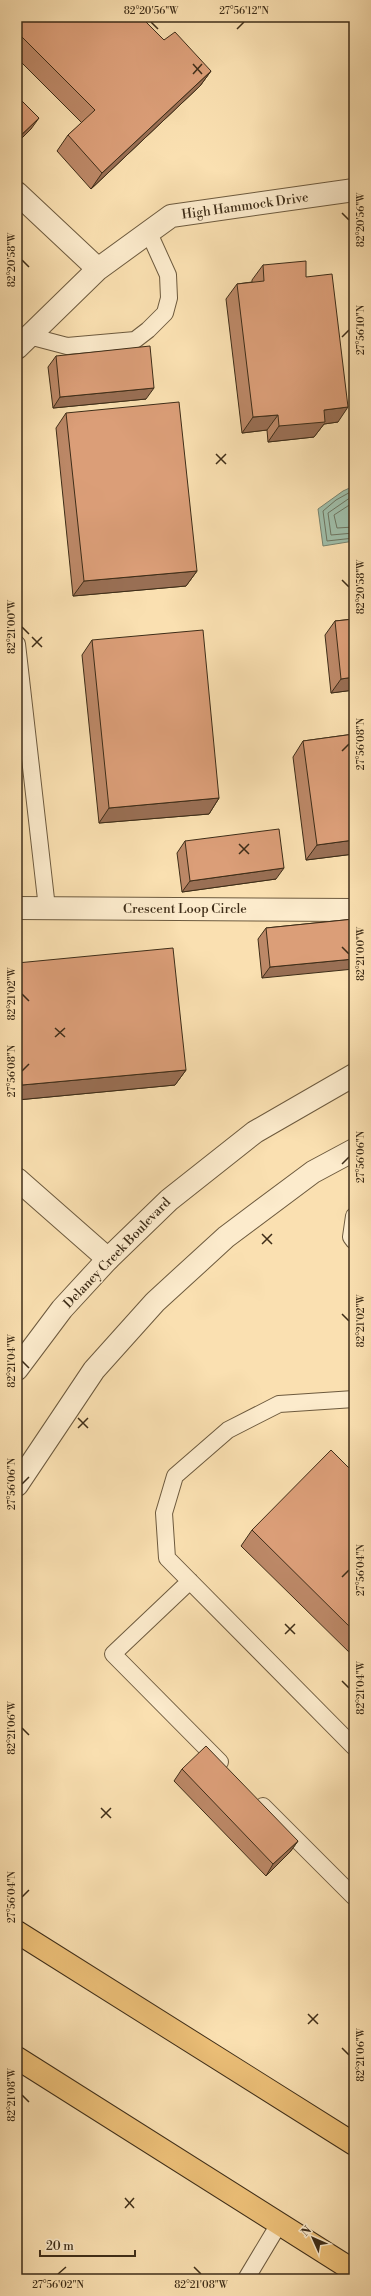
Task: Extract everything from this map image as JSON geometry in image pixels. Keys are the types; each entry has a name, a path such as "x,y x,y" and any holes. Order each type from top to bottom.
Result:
{"main road":[{"path":"17,1932 354,2144"},
{"path":"17,2058 354,2272"}],"street":[{"name":"High Hammock Drive","path":"23,342 98,270 171,216 354,190"},
{"path":"17,193 98,270"},
{"name":"Crescent Loop Circle","path":"17,908 354,910"},
{"name":"Delaney Creek Boulevard","path":"17,1369 62,1309 108,1259 169,1200 255,1132 354,1075"},
{"path":"17,1485 94,1370 155,1302 226,1237 313,1172 353,1154"},
{"path":"17,1179 108,1259"}],"lane":[{"path":"23,342 67,346 135,340 148,330 165,313 169,298 168,275 149,233"},
{"path":"17,644 47,908"},
{"path":"354,1216 351,1237 354,1241"},
{"path":"354,1399 278,1404 228,1430 175,1476 164,1514 167,1558 354,1746"},
{"path":"190,1581 113,1654 231,1773"},
{"path":"253,1795 354,1897"},
{"path":"246,2279 279,2224"}],"water":[{"path":"354,486 354,541 323,546 318,509 343,491"}],"building":[{"path":"17,17 141,17 164,40 175,32 211,71 102,173 68,135 95,110 17,32"},
{"path":"17,96 39,118 17,139"},
{"path":"306,261 306,277 332,274 348,407 324,410 325,422 279,426 278,415 253,417 237,284 264,281 263,265"},
{"path":"150,346 154,388 60,397 56,356"},
{"path":"179,402 197,571 84,581 66,413"},
{"path":"354,619 354,677 341,679 335,621"},
{"path":"203,630 219,798 109,808 92,640"},
{"path":"354,734 354,840 317,845 303,741"},
{"path":"279,829 284,868 190,881 185,841"},
{"path":"354,919 354,959 270,967 266,928"},
{"path":"173,948 186,1070 22,1085 17,1036 17,963"},
{"path":"331,1450 354,1473 354,1631 252,1530"},
{"path":"206,1746 298,1841 273,1864 182,1769"}]}
